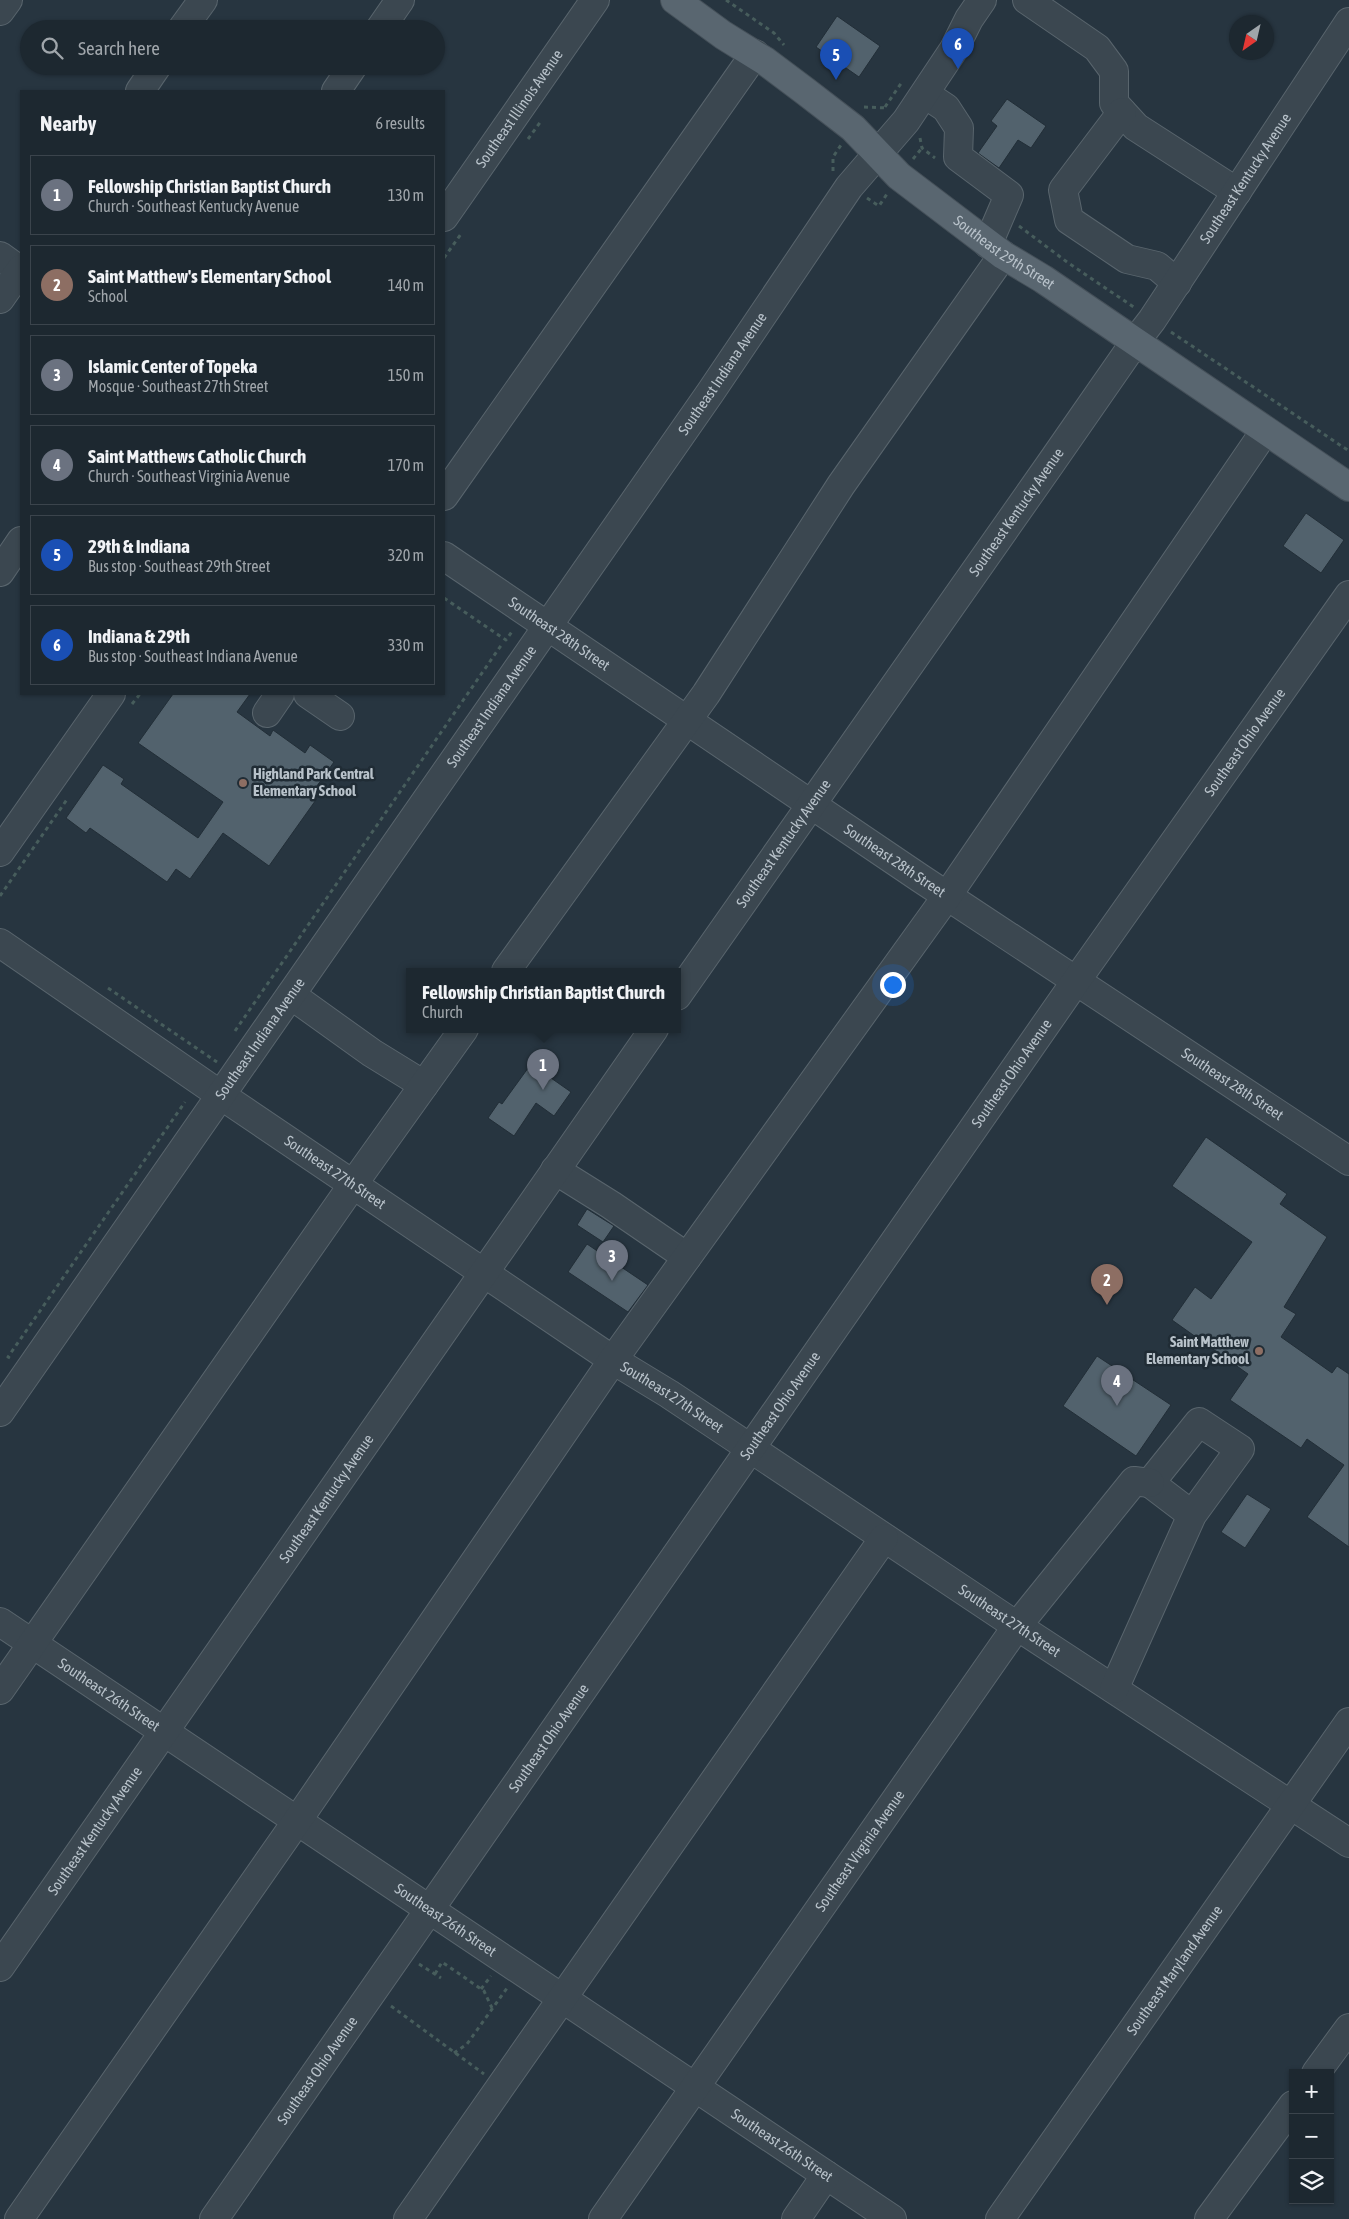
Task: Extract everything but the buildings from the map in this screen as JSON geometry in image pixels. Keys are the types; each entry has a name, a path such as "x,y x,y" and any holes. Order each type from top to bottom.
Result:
{"main road":[{"name":"Southeast 29th Street","path":"675,0 723,35 755,54 842,120 899,176 995,249 1349,487"}],"street":[{"path":"0,11 8,0"},
{"path":"189,20 203,0"},
{"path":"386,20 400,0"},
{"name":"Southeast Illinois Avenue","path":"445,216 595,0"},
{"name":"Southeast Indiana Avenue","path":"0,1412 291,995 537,619 710,393 849,187 906,121 954,48 969,19 982,0"},
{"path":"1027,0 1097,48 1114,71 1114,104 1136,127 1237,192"},
{"name":"Southeast Kentucky Avenue","path":"681,990 811,804 980,568 1134,342 1152,320 1349,22"},
{"path":"445,495 755,54"},
{"path":"141,90 150,75"},
{"path":"337,90 347,75"},
{"path":"508,968 686,719 706,694 995,249 1002,212 1009,195 958,157 959,128 946,108 925,94"},
{"path":"1122,112 1063,190 1069,220 1127,259 1156,266 1177,283"},
{"path":"0,256 20,269"},
{"path":"0,299 20,271"},
{"path":"20,2219 297,1821 613,1360 947,896 1265,430"},
{"path":"0,572 20,542"},
{"name":"Southeast 28th Street","path":"445,557 947,896 1348,1158"},
{"name":"Southeast Ohio Avenue","path":"214,2219 1076,981 1349,595"},
{"path":"0,852 110,695"},
{"path":"309,695 340,716"},
{"name":"Southeast 27th Street","path":"0,943 222,1096 613,1360 669,1394 1017,1626 1349,1843"},
{"path":"291,995 372,1053 424,1085"},
{"path":"0,1690 461,1033"},
{"name":"Southeast Kentucky Avenue","path":"0,1967 651,1033"},
{"path":"555,1170 611,1205 687,1257"},
{"name":"Southeast Virginia Avenue","path":"603,2219 1017,1626 1138,1487 1199,1422 1240,1450 1192,1515"},
{"path":"1114,1689 1192,1515 1138,1487"},
{"path":"408,2219 884,1538"},
{"name":"Southeast 26th Street","path":"0,1622 892,2219"},
{"name":"Southeast Maryland Avenue","path":"1000,2219 1349,1722"},
{"path":"1319,2069 1349,2028"},
{"path":"1209,2219 1289,2109"},
{"path":"796,2219 826,2176"}],"path":[{"path":"726,0 774,33 785,47"},
{"path":"858,102 865,107 885,107 906,121 918,130 922,148 938,160"},
{"path":"1002,212 1067,262 1349,452"},
{"path":"445,599 506,640 537,619"},
{"path":"232,1036 502,644"},
{"path":"215,1060 220,1052"},
{"path":"415,1972 425,1957"},
{"path":"435,1974 442,1962 481,1989 492,2008"},
{"path":"483,1971 499,1982"},
{"path":"481,1989 491,1976"},
{"path":"454,2053 467,2044 507,1987"},
{"path":"395,2000 390,2007 500,2086"}],"place":[{"name":"Indiana & 29th","path":"958,69"},
{"name":"29th & Indiana","path":"836,80"},
{"name":"Highland Park Central Elementary School","path":"243,783"},
{"name":"Fellowship Christian Baptist Church","path":"543,1090"},
{"name":"Islamic Center of Topeka","path":"612,1281"},
{"name":"Saint Matthew's Elementary School","path":"1107,1305"},
{"name":"Saint Matthew Elementary School","path":"1259,1351"},
{"name":"Saint Matthews Catholic Church","path":"1117,1406"}]}
